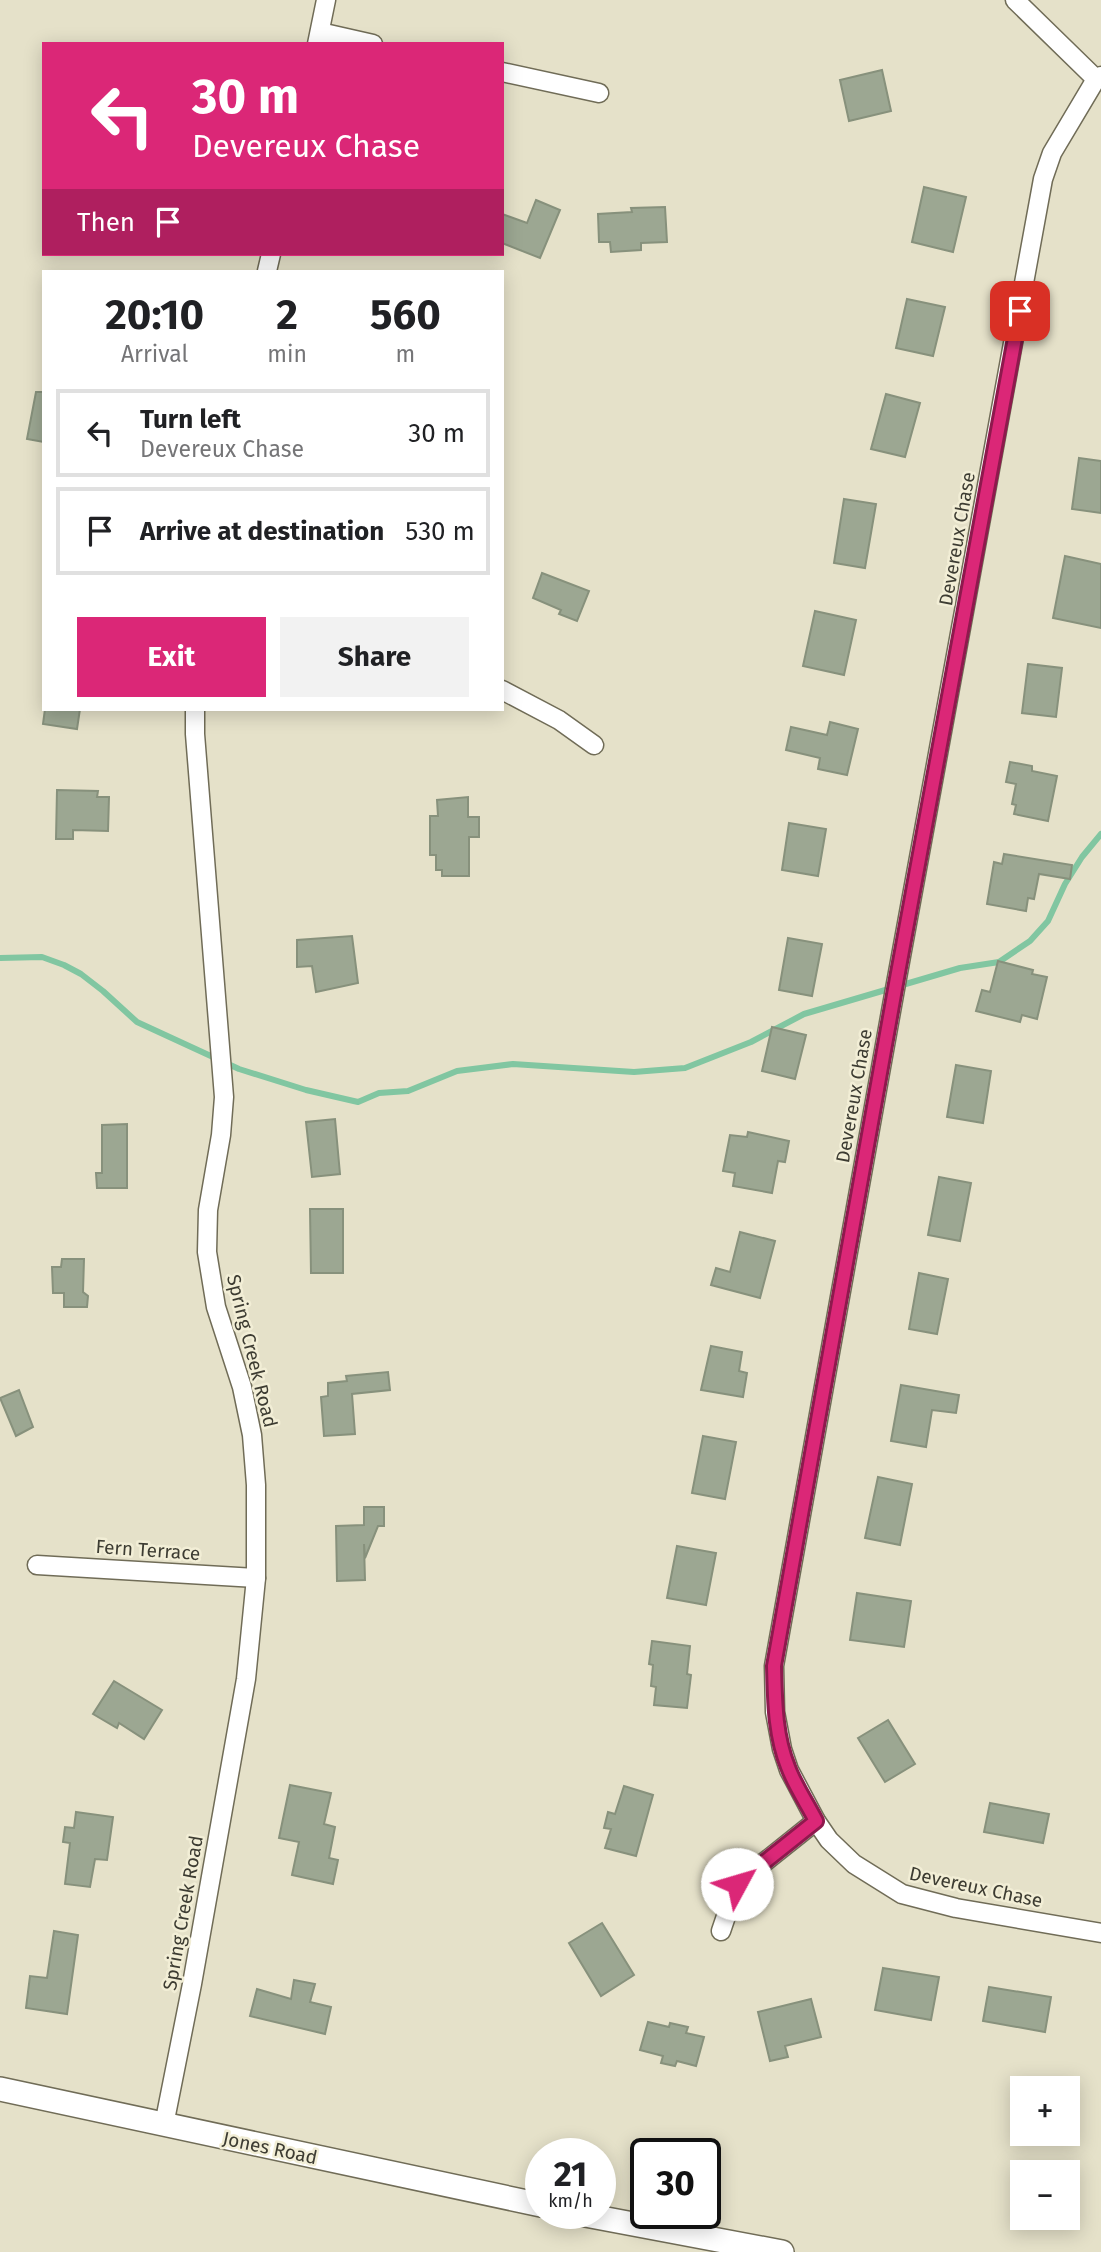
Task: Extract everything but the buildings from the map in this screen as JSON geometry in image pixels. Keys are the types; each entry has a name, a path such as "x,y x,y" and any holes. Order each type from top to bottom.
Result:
{"street":[{"path":"326,0 319,38 355,42"},
{"path":"1015,0 1099,77"},
{"path":"504,72 599,93"},
{"name":"Devereux Chase","path":"1099,77 1052,153 1043,179 774,1666 775,1712 789,1770 829,1840 854,1864 902,1894 956,1908 1101,1933"},
{"path":"504,691 559,720 594,745"},
{"name":"Spring Creek Road","path":"164,2125 246,1679 256,1578 256,1485 252,1435 242,1387 216,1307 207,1252 208,1210 221,1135 224,1097 195,711"},
{"name":"Fern Terrace","path":"37,1565 256,1578"},
{"path":"720,1931 737,1884 816,1821"},
{"name":"Jones Road","path":"0,2089 525,2202"},
{"path":"616,2221 782,2252"}],"waterway":[{"path":"0,958 42,957 64,965 103,991 137,1022 239,1069 306,1090 358,1102 379,1093 408,1091 457,1071 513,1064 634,1072 685,1068 751,1042 804,1014 960,968 999,962 1030,941 1048,921 1065,884 1101,834"}],"route":[{"path":"737,1884 816,1821 789,1770 782,1749 775,1712 774,1666 1020,311"}]}
